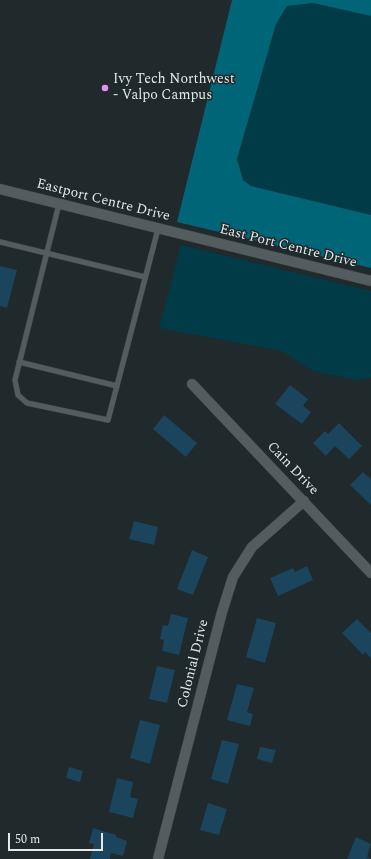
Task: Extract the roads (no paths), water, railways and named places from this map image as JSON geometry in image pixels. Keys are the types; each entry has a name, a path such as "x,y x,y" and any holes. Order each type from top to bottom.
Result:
{"street":[{"name":"Eastport Centre Drive","path":"0,189 199,240"},
{"name":"East Port Centre Drive","path":"199,240 371,281"},
{"name":"Cain Drive","path":"192,384 371,573"},
{"name":"Colonial Drive","path":"158,859 222,612 233,577 252,548 304,502"}],"lane":[{"path":"59,204 15,380 18,395 27,403 108,420 158,229"},
{"path":"0,242 145,277"},
{"path":"19,362 117,386"}],"place":[{"name":"Ivy Tech Northwest - Valpo Campus","path":"105,88"}]}
